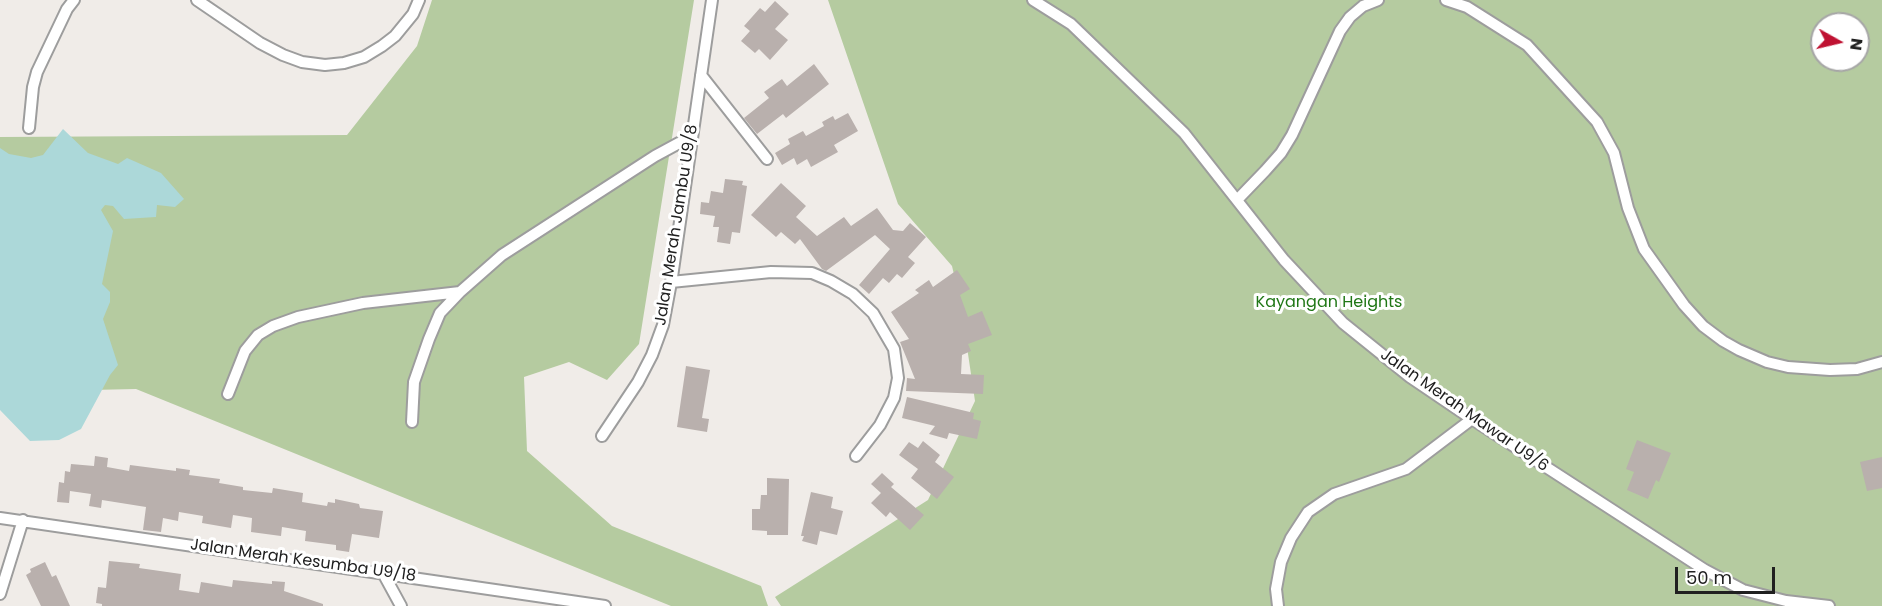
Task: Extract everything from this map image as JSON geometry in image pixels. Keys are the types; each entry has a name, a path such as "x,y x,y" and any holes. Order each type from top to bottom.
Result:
{"street":[{"path":"28,128 33,87 38,72 67,9 74,0"},
{"path":"197,0 260,43 283,55 302,62 325,65 344,63 364,57 382,46 395,36 413,14 419,0"},
{"name":"Jalan Merah Jambu U9/8","path":"602,436 638,382 652,355 663,325 712,0"},
{"name":"Jalan Merah Mawar U9/6","path":"1033,0 1071,24 1184,133 1284,260 1343,323 1410,377 1705,570 1743,590 1786,601 1829,606"},
{"path":"1238,199 1270,165 1292,135 1328,55 1345,24 1363,6 1378,0"},
{"path":"1446,0 1467,7 1527,45 1597,122 1614,153 1628,208 1644,249 1684,305 1703,326 1739,350 1767,362 1788,367 1839,370 1857,369 1882,362"},
{"path":"701,75 767,159"},
{"path":"412,422 414,382 429,339 440,313 460,292 502,255 655,156 679,143 691,141"},
{"path":"671,282 771,272 812,273 853,294 873,313 894,349 898,378 894,398 880,425 856,456"},
{"path":"228,394 245,351 258,335 273,326 298,317 363,303 460,292"},
{"path":"1278,606 1276,589 1281,562 1291,537 1308,512 1334,494 1406,469 1472,419"},
{"name":"Jalan Merah Kesumba U9/18","path":"0,518 605,606"},
{"path":"0,594 23,520"},
{"path":"383,573 401,606"}],"green space":[{"path":"432,0 694,0 639,344 607,380 569,362 524,377 527,451 612,526 761,586 768,606 671,606 136,389 0,392 0,137 347,135 417,46"},
{"name":"Kayangan Heights","path":"828,0 1882,0 1882,606 781,606 775,597 928,500 975,401 960,300 952,266 898,204"}],"water":[{"path":"63,129 88,153 118,164 127,158 161,173 184,199 175,207 157,205 156,217 124,219 113,206 105,205 101,210 113,231 102,284 110,292 110,302 103,319 118,365 110,375 81,429 59,440 30,441 0,410 0,148 9,154 31,158 43,155"}],"building":[{"path":"775,1 789,14 775,29 788,40 770,60 759,49 755,53 741,41 750,31 744,26 760,8 765,12"},
{"path":"814,64 829,84 786,118 783,114 757,134 744,118 769,98 764,92 782,79 787,86"},
{"path":"848,113 858,131 834,145 838,152 811,167 807,159 797,165 794,158 782,165 775,153 790,144 788,139 803,131 806,136 824,126 822,122 833,116 835,120"},
{"path":"725,179 743,181 742,185 747,186 740,233 732,232 730,244 717,242 719,227 713,227 715,216 700,214 701,202 709,203 711,191 723,193"},
{"path":"781,183 806,206 796,217 817,236 844,217 851,226 877,208 893,230 903,231 910,223 926,237 908,257 915,263 902,278 897,274 889,283 883,278 869,294 859,285 890,249 875,235 826,271 822,269 800,239 795,244 781,232 776,237 751,215"},
{"path":"957,270 970,289 960,295 968,317 982,311 992,335 968,344 971,351 962,355 961,374 984,375 983,394 906,391 907,378 915,379 900,342 909,339 891,312 919,293 915,290 929,280 933,287"},
{"path":"686,366 710,370 702,418 709,419 707,432 677,427"},
{"path":"907,397 974,413 973,419 981,421 977,439 949,433 947,439 929,434 935,426 902,418"},
{"path":"1637,440 1671,453 1659,482 1656,480 1648,499 1627,490 1634,472 1626,469"},
{"path":"923,441 940,455 935,462 954,477 937,499 911,478 918,469 899,455 909,442 918,448"},
{"path":"95,456 108,458 107,467 129,471 130,465 176,471 176,468 190,470 189,475 220,479 219,483 243,487 243,490 272,493 273,488 303,493 302,502 327,506 328,502 335,503 335,499 359,504 360,508 383,511 379,538 352,534 349,552 336,550 336,545 305,541 306,531 282,527 281,536 251,532 252,518 233,515 231,528 202,523 203,516 179,512 178,521 163,518 161,532 143,530 146,507 102,500 101,508 89,506 91,494 70,491 69,503 57,502 59,482 64,483 65,471 70,472 71,464 94,466"},
{"path":"1882,457 1882,488 1867,491 1860,462"},
{"path":"882,473 894,484 891,487 924,515 910,530 890,512 886,517 871,503 881,493 871,484"},
{"path":"767,478 789,479 788,535 767,535 767,531 752,530 752,509 760,509 761,495 767,495"},
{"path":"811,492 833,497 831,508 843,511 837,535 820,531 817,545 802,541 804,536 801,536"},
{"path":"109,561 140,564 139,568 181,574 179,590 199,593 201,582 232,587 233,580 272,584 272,581 285,582 284,591 323,604 323,606 102,606 96,603 98,587 106,588"},
{"path":"45,562 52,577 56,575 70,606 41,606 26,575 31,572 30,569"}]}
